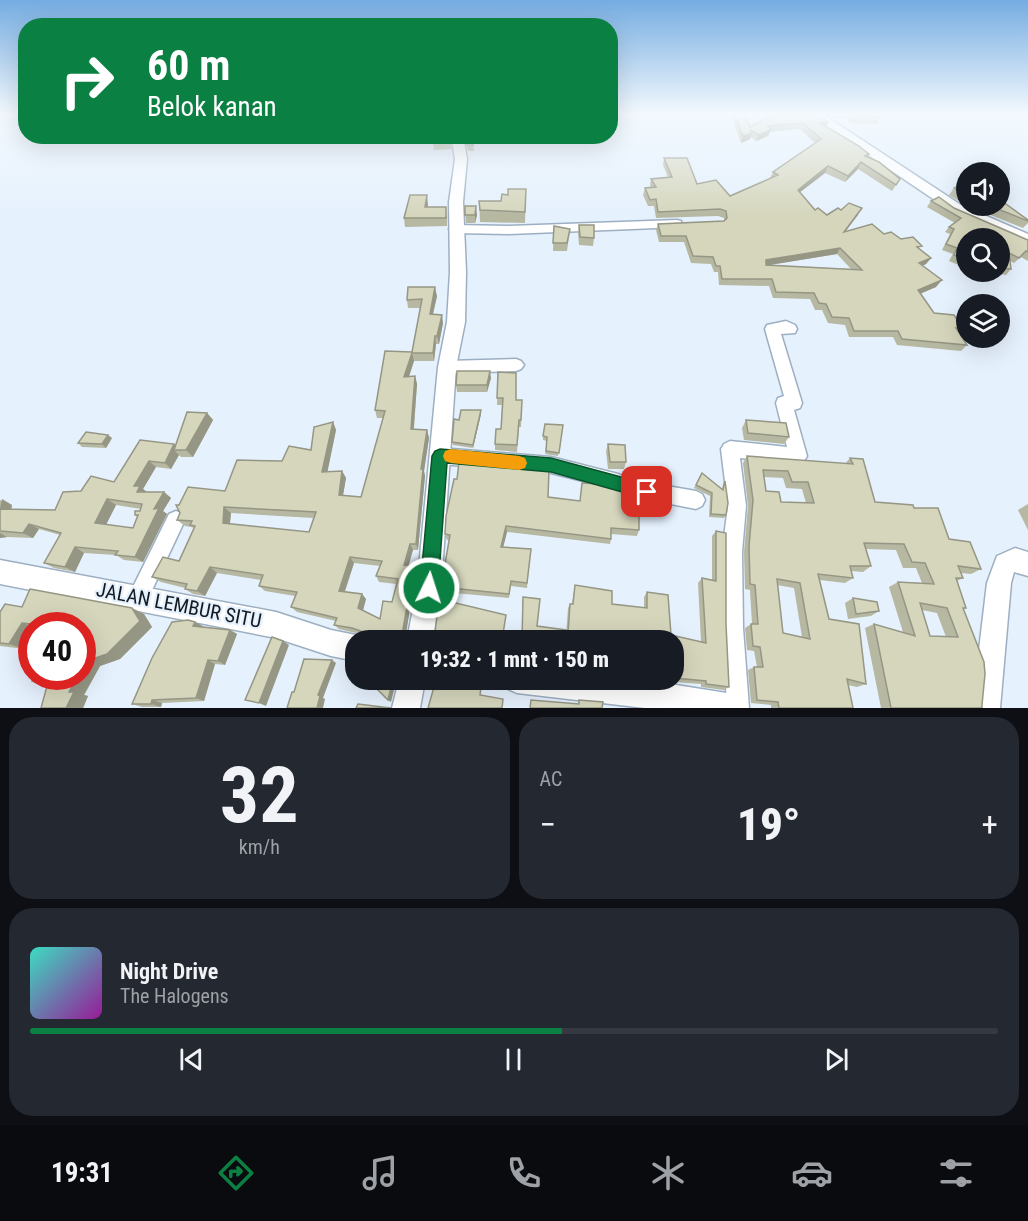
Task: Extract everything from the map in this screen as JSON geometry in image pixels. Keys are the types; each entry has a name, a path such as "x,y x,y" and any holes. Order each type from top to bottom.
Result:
{"street":[{"path":"422,630 429,588 447,367 456,321 458,272 455,229 461,159 459,148"},
{"path":"865,148 956,208 1028,240"},
{"path":"455,229 509,230 695,224"},
{"path":"738,708 733,628 732,552 737,506 730,449 798,456 784,403 794,403 772,329 790,329 786,326"},
{"path":"447,367 516,365"},
{"path":"440,456 551,465 618,482 630,488 696,500"},
{"path":"138,598 176,520"},
{"path":"986,708 999,583 1005,564 1016,560 1028,564"},
{"name":"JALAN LEMBUR SITU","path":"0,572 276,625 345,645"},
{"path":"406,708 410,690"},
{"path":"586,690 676,703 733,708"}],"building":[{"path":"808,148 862,148 869,154 865,156 879,162 900,179 896,185 861,162 848,176 828,166 798,190 815,210 818,208 827,215 838,208 841,210 849,203 862,208 844,232 872,224 884,234 891,232 901,239 913,237 922,246 917,247 931,258 919,263 942,280 918,290 934,313 954,315 956,344 902,339 898,331 854,331 849,318 832,317 826,304 819,303 814,293 776,292 772,279 722,279 720,266 716,266 713,257 693,256 686,236 661,236 658,224 724,221 727,218 726,211 720,209 658,212 656,199 650,200 645,188 656,187 651,179 672,177 664,158 687,158 697,184 716,180 730,196 778,175 773,172","holes":["840,248 862,270 766,265 766,260"]},
{"path":"508,189 526,189 525,212 480,210 479,201 501,201 502,194 508,195"},
{"path":"410,195 427,195 425,207 446,207 446,218 404,218"},
{"path":"939,197 956,209 956,215 931,201"},
{"path":"465,206 476,206 475,215 465,215"},
{"path":"1010,207 1028,220 1010,214"},
{"path":"957,216 972,216 1000,228 956,228 956,248 946,244 954,229 949,227 961,218"},
{"path":"579,225 594,225 594,238 580,237"},
{"path":"554,226 570,229 567,243 553,243"},
{"path":"1010,232 1028,240 1028,252 1026,251 1019,258 1010,254"},
{"path":"408,287 435,287 430,314 442,315 437,336 435,336 433,353 412,353 404,377 415,376 411,429 427,430 421,469 423,469 416,544 410,544 404,565 414,566 403,630 358,630 334,625 337,618 291,607 297,592 259,586 263,575 210,567 197,591 185,589 187,584 152,577 163,557 179,561 195,526 190,525 192,521 177,520 180,513 176,505 179,505 188,487 225,491 237,460 282,461 289,446 311,450 314,427 333,422 322,472 342,471 339,495 361,497 385,411 375,410 385,351 412,352 422,299 407,300","holes":["224,507 316,512 309,532 223,523","350,557 382,561 376,576 398,579 392,602 383,601 380,619 358,608 362,594 339,591"]},
{"path":"457,371 490,371 487,385 456,385"},
{"path":"498,372 516,373 516,400 522,400 517,445 495,444 496,429 501,429 503,398 497,398"},
{"path":"461,410 481,410 473,445 452,442 454,419 459,420"},
{"path":"187,412 207,413 186,450 174,450"},
{"path":"746,420 786,423 789,437 748,433"},
{"path":"545,424 563,425 559,453 546,451 547,437 543,436"},
{"path":"86,432 108,435 102,444 78,443"},
{"path":"140,440 174,444 165,463 149,461 134,486 140,486 137,492 164,492 154,509 159,508 135,557 115,555 118,551 75,547 65,567 44,563 61,533 29,524 23,533 0,531 0,509 55,510 63,492 81,491 91,476 114,482","holes":["107,499 142,504 140,511 135,511 135,515 138,515 133,528 95,523"]},
{"path":"608,444 625,445 626,462 610,462"},
{"path":"747,456 853,464 850,458 863,459 875,502 913,505 914,508 938,508 949,539 970,542 981,569 958,566 963,578 956,578 966,608 963,608 984,662 982,708 891,708 874,624 915,636 898,582 934,584 925,563 912,562 904,544 864,543 871,566 850,566 853,578 818,574 829,619 859,624 866,684 847,679 853,708 779,708 778,702 757,700 754,667 763,667 760,647 753,646 751,624 758,624 755,585 750,584 749,546 753,500","holes":["763,470 788,471 792,482 808,482 814,503 781,502 779,492 766,491","777,579 800,583 810,639 783,633","920,603 947,608 958,637 930,636"]},
{"path":"459,462 549,469 548,497 580,501 582,483 616,485 622,488 623,509 639,510 639,530 611,528 611,539 506,526 501,547 531,549 527,583 511,581 509,594 441,587 450,535 445,534 446,516 454,479 457,479"},
{"path":"702,473 723,490 725,481 728,503 726,515 711,514 712,493 696,485"},
{"path":"716,531 726,533 729,687 706,684 706,681 684,679 684,638 706,643 702,578 716,581"},
{"path":"575,585 612,591 612,604 647,608 647,592 668,595 671,630 568,630 570,604 573,604"},
{"path":"30,589 132,608 140,621 107,654 96,658 96,612 18,612 18,629 9,644 0,643 0,612 5,604 22,607"},
{"path":"523,597 540,599 537,626 566,630 522,630"},
{"path":"853,598 877,602 879,611 856,614"},
{"path":"439,599 506,615 504,630 435,630"},
{"path":"188,620 195,622 193,626 230,630 218,661 208,660 196,698 152,700 151,704 132,704 152,658 172,622"},
{"path":"272,637 283,641 259,703 245,700"},
{"path":"304,659 332,660 318,695 320,696 317,708 287,708 292,692 294,692"},
{"path":"46,690 74,692 66,708 41,708"},
{"path":"378,690 390,690 388,700"},
{"path":"433,690 481,690 480,695 503,699 502,708 428,708"},
{"path":"531,700 579,704 579,700 603,702 602,708 530,708"},
{"path":"358,704 391,708 356,708"}],"slow traffic":[{"path":"451,456 519,463"}],"route":[{"path":"429,588 440,456 551,465 647,492"}]}
